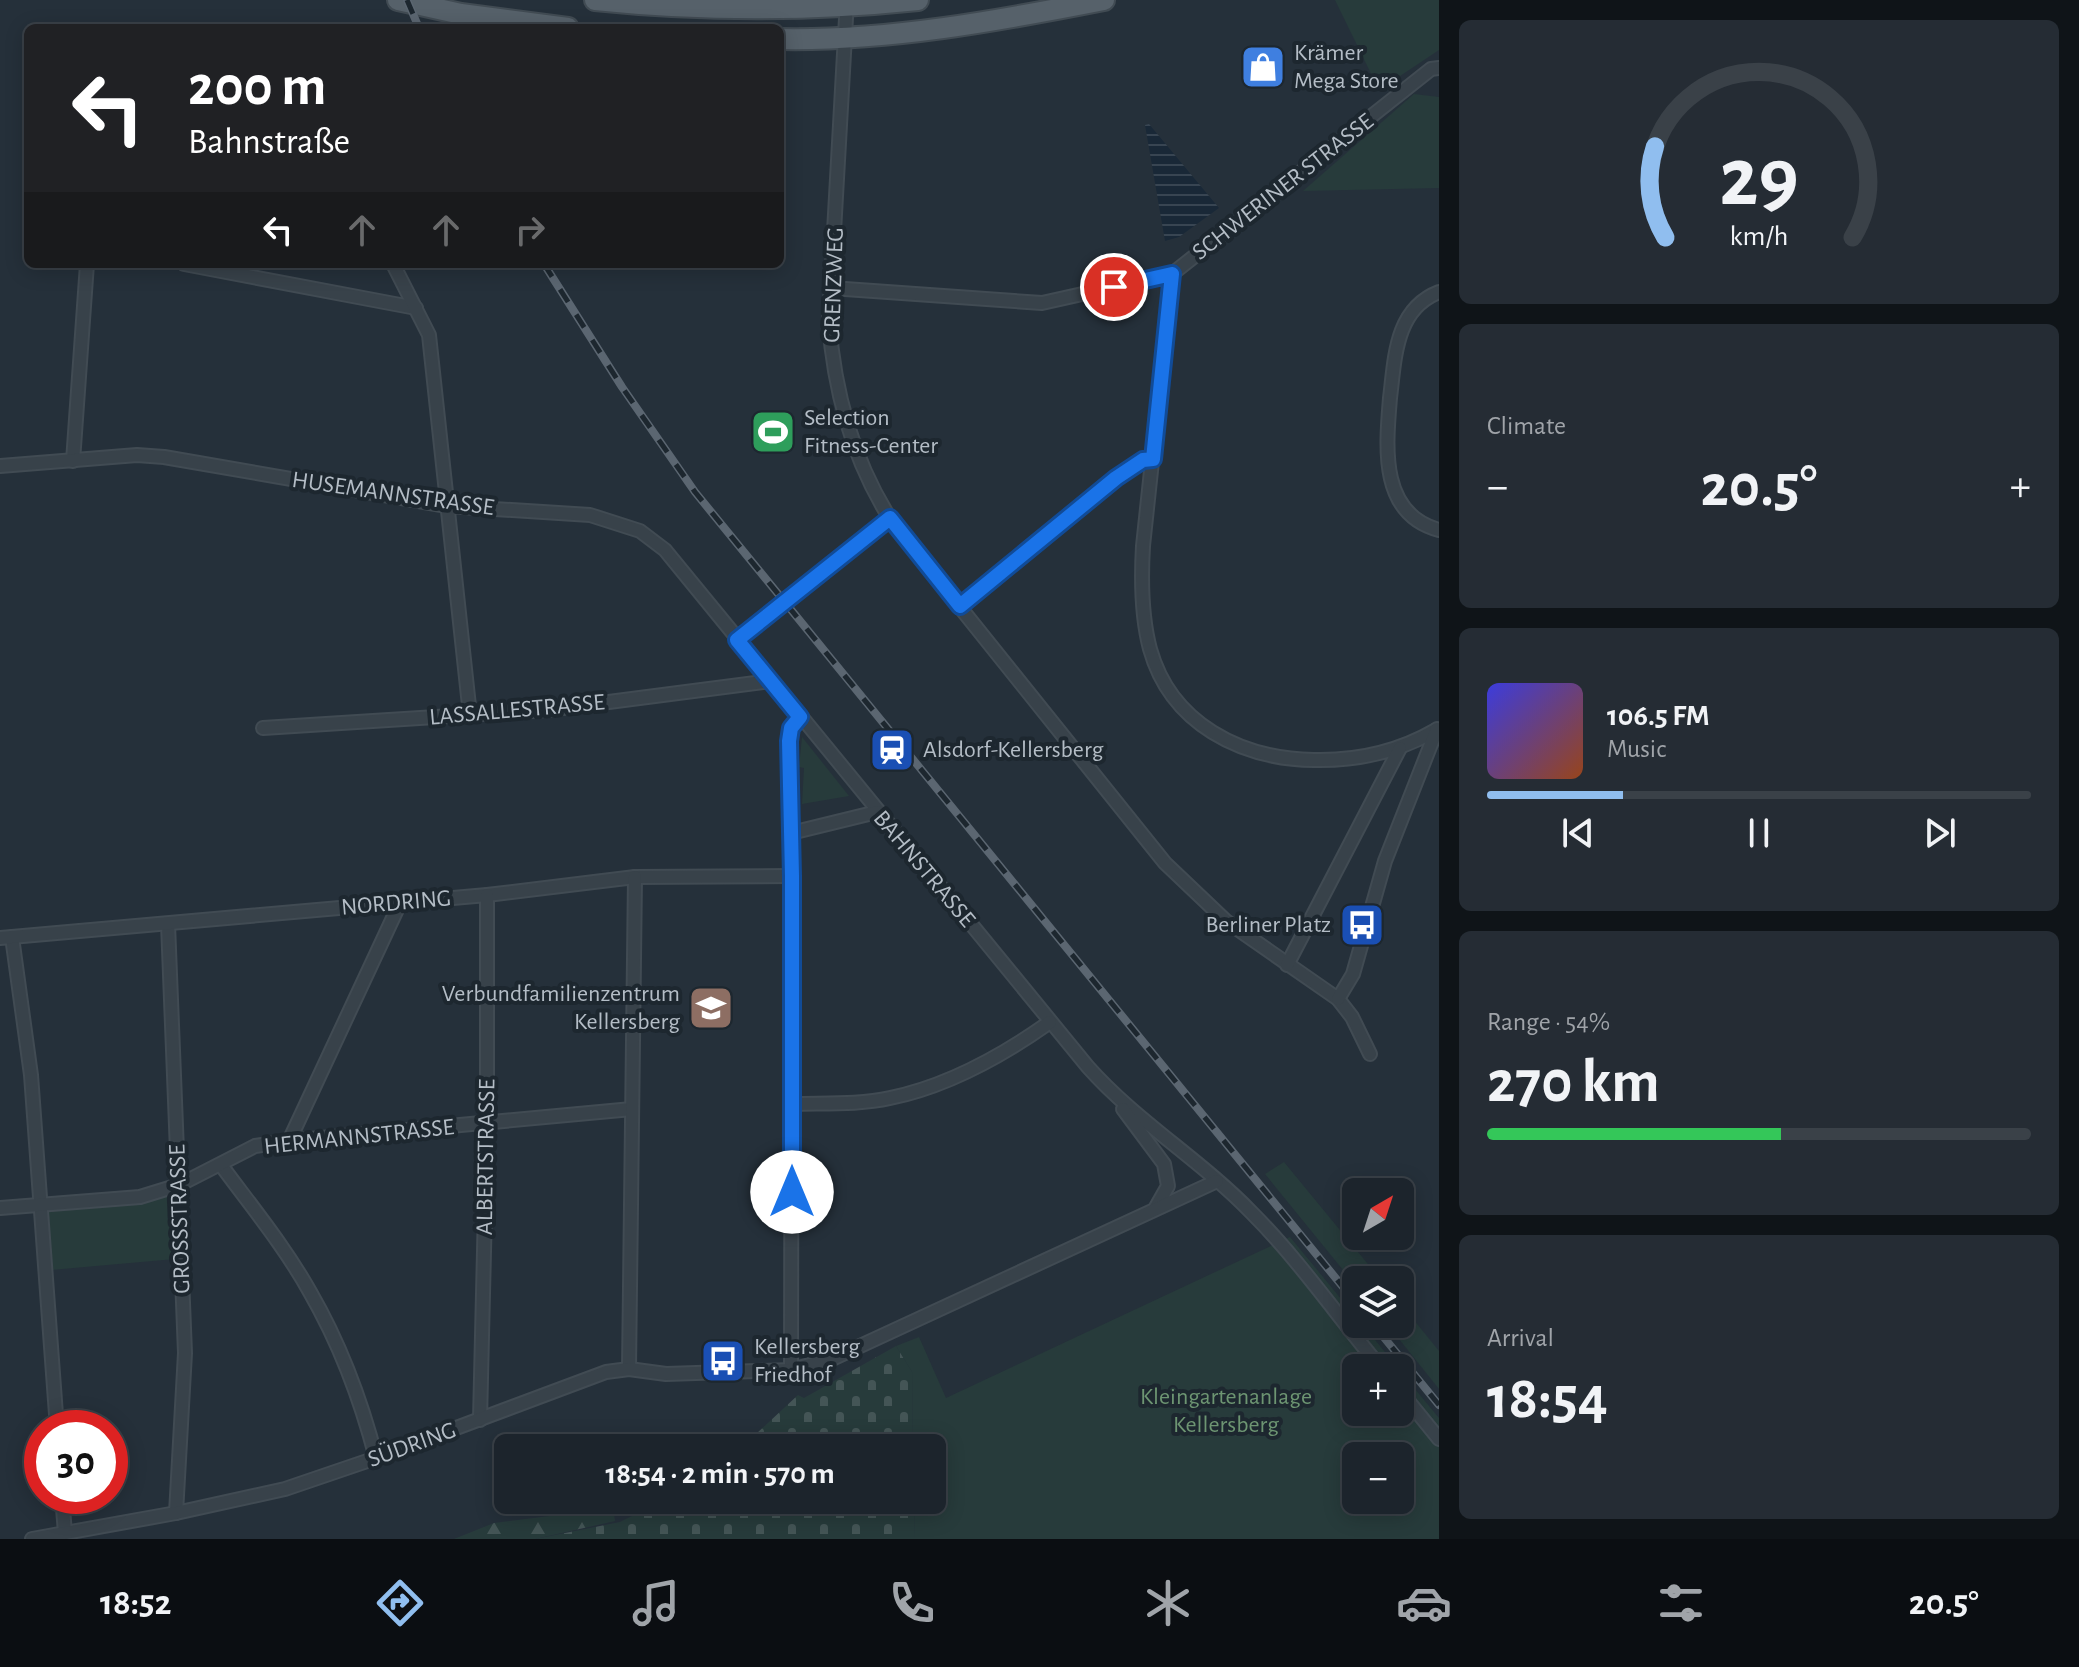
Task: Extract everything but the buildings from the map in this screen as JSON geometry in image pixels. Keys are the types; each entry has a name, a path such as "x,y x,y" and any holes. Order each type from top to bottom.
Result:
{"main road":[{"path":"398,0 461,14 537,24"},
{"path":"595,0 714,8 918,0"},
{"path":"784,39 846,37 981,24 1104,0"}],"street":[{"name":"GRENZWEG","path":"847,4 830,334 840,401 859,456 890,518 1165,863 1226,921 1338,999"},
{"name":"SCHWERINER STRASSE","path":"831,288 1042,303 1172,274 1431,69 1439,68"},
{"path":"73,461 87,268"},
{"path":"205,268 416,308"},
{"path":"395,268 429,335 470,715"},
{"path":"1172,274 1141,585 1151,651 1164,680 1179,702 1220,738 1266,755 1336,760 1376,755 1400,748 1438,728"},
{"path":"1439,292 1419,304 1405,321 1396,345 1386,438 1388,467 1401,504 1423,525 1439,530"},
{"name":"HUSEMANNSTRASSE","path":"0,466 137,455 164,457 447,506 590,515 640,531 665,550 737,640"},
{"path":"960,606 1116,478 1143,460 1153,459"},
{"path":"737,640 890,518"},
{"name":"BAHNSTRASSE","path":"737,640 1115,1097 1164,1164 1168,1186 1155,1209"},
{"name":"LASSALLESTRASSE","path":"263,728 547,710 771,681"},
{"path":"791,1370 792,876 789,741 791,728 800,717"},
{"path":"1370,1054 1352,1017 1338,999 1353,974 1385,861 1403,809 1438,728"},
{"path":"1287,965 1400,748"},
{"path":"791,833 877,812"},
{"name":"NORDRING","path":"6,938 487,895 635,877 792,876"},
{"path":"629,1369 635,877"},
{"name":"ALBERTSTRASSE","path":"480,1420 487,1125 487,895"},
{"path":"289,1141 400,903"},
{"name":"GROSSSTRASSE","path":"168,924 185,1353 176,1513"},
{"path":"6,938 31,1075 56,1410"},
{"path":"792,1104 889,1098 935,1085 997,1056 1050,1022"},
{"name":"BAHNSTRASSE","path":"1115,1097 1217,1181 1262,1224 1369,1354"},
{"name":"HERMANNSTRASSE","path":"0,1208 140,1197 179,1185 255,1146 632,1109"},
{"path":"221,1165 311,1292 342,1355 376,1458"},
{"name":"SÜDRING","path":"32,1539 176,1513 285,1489 606,1372 629,1369 666,1374 791,1370 832,1359 1217,1181"},
{"path":"1414,1408 1439,1439"},
{"path":"63,1514 65,1533"}],"green space":[{"path":"1335,0 1439,0 1439,50 1379,90"},
{"path":"1414,94 1439,97 1439,188 1303,191"},
{"path":"802,737 849,796 802,804 804,768 799,767"},
{"path":"1284,1162 1342,1233 1342,1250 1356,1250 1369,1266 1342,1266 1342,1269 1265,1174"},
{"path":"173,1194 175,1259 51,1270 48,1211 141,1204"},
{"name":"Kleingartenanlage Kellersberg","path":"1290,1237 1342,1300 1342,1338 1373,1338 1387,1354 1342,1354 1342,1426 1414,1426 1414,1388 1439,1418 1439,1539 915,1539 914,1514 946,1514 946,1434 913,1434 912,1372 896,1346 919,1337 946,1398"},
{"path":"1414,1320 1439,1351 1439,1389 1414,1354 1398,1338 1414,1338"},
{"path":"896,1346 912,1372 913,1434 756,1434 798,1395 804,1398"},
{"path":"565,1514 614,1514 615,1521 535,1539 454,1539 494,1523"},
{"path":"636,1514 914,1514 915,1539 535,1539 620,1522"}],"water":[{"path":"1149,124 1219,208 1179,237 1165,241 1145,125"}],"railway":[{"path":"407,0 417,24"},
{"path":"547,268 622,387 695,492 1342,1286"},
{"path":"1384,1338 1439,1405"}],"place":[{"name":"Krämer Mega Store","path":"1263,67"},
{"name":"Selection Fitness-Center","path":"773,432"},
{"name":"Alsdorf-Kellersberg","path":"892,750"},
{"name":"Berliner Platz","path":"1362,925"},
{"name":"Verbundfamilienzentrum Kellersberg","path":"711,1008"},
{"name":"Kellersberg Friedhof","path":"723,1361"}],"route":[{"path":"792,1192 789,741 791,728 800,717 737,640 890,518 960,606 1076,508 1143,460 1153,459 1172,274 1114,287"}]}
